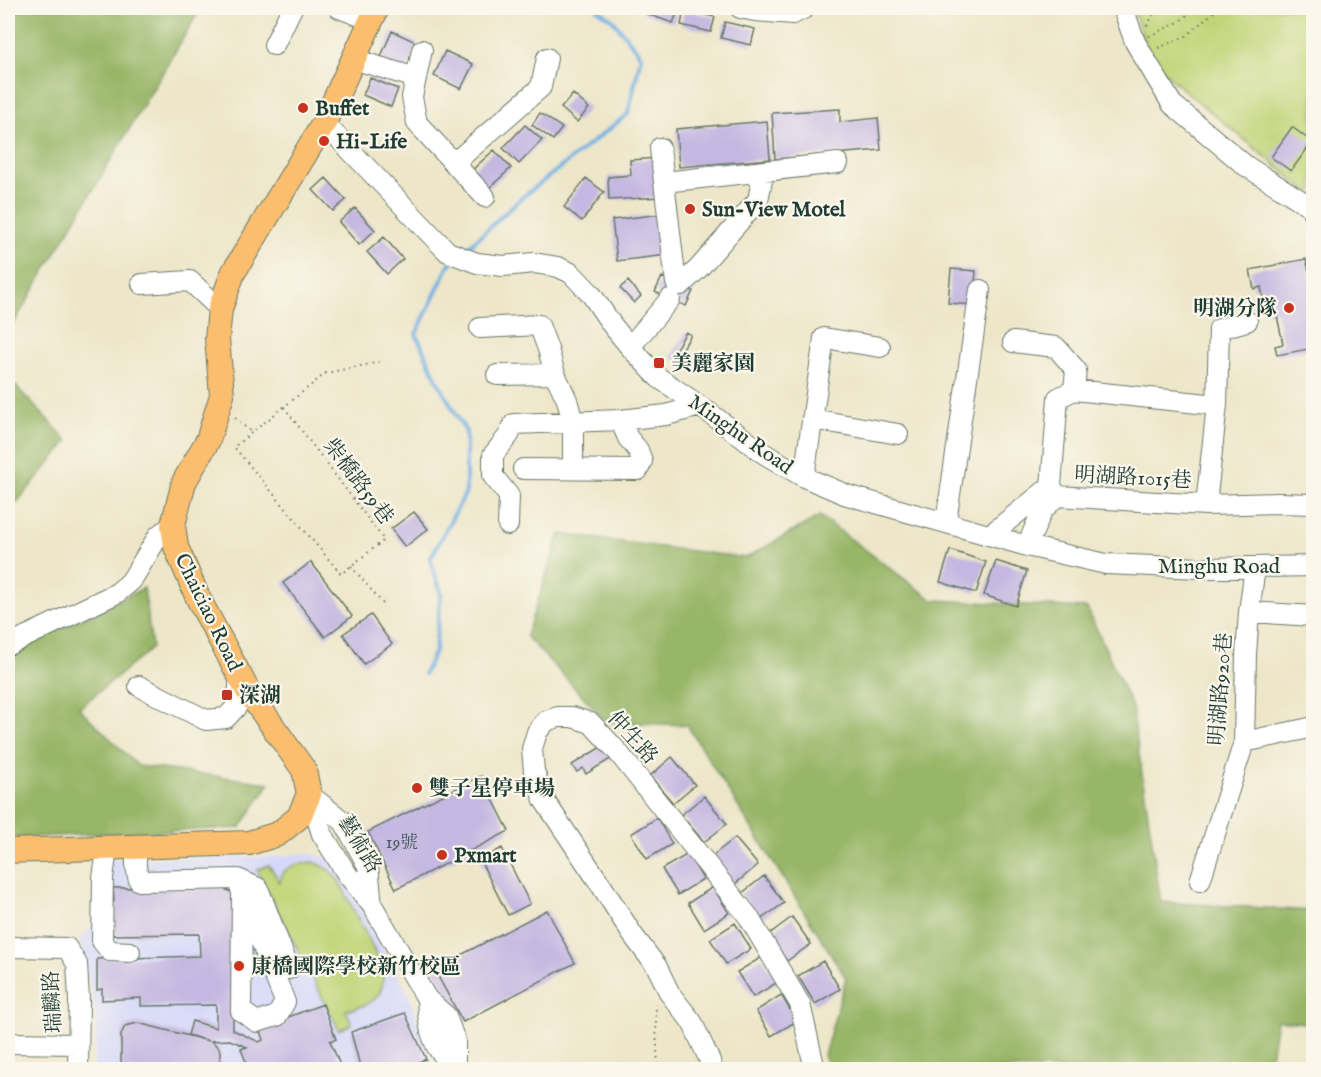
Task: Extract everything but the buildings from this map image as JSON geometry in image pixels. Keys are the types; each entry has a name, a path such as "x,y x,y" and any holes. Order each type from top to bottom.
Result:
{"main road":[{"path":"324,123 374,14"},
{"name":"Chaiciao Road","path":"309,795 304,770 249,693 198,598 176,547 173,525 184,482 208,440 222,395 218,339 220,309 233,273 324,123"},
{"path":"8,851 249,843 278,834 299,817 309,795"}],"street":[{"path":"274,45 292,8"},
{"path":"339,8 374,14"},
{"path":"740,8 755,12 793,14 805,8"},
{"path":"1123,8 1172,104 1246,166 1313,210"},
{"path":"422,50 411,98 417,123 485,197"},
{"path":"454,163 541,87 547,58"},
{"path":"353,59 416,78"},
{"name":"Minghu Road","path":"324,123 448,252 477,264 503,266 534,263 558,267 571,273 591,294 630,347 659,378 763,453 804,477 847,495 1027,546 1106,564 1200,568 1314,566"},
{"path":"660,148 675,289"},
{"path":"664,182 838,163"},
{"path":"630,347 675,289 699,268 758,200 764,171"},
{"path":"142,284 190,281 220,309"},
{"path":"946,522 980,290"},
{"name":"明湖路1015巷","path":"1206,505 1217,405 1219,329 1247,321"},
{"path":"480,328 539,325 573,422 573,469"},
{"path":"804,477 825,338 880,347"},
{"path":"1013,342 1056,347 1076,370 1074,390 1217,405"},
{"path":"497,375 555,374"},
{"name":"明湖路1015巷","path":"1027,546 1054,491 1058,398 1074,390"},
{"path":"508,525 509,496 493,476 493,455 514,424 620,420 666,415 700,406"},
{"path":"812,419 898,434"},
{"path":"523,469 638,470 642,461 620,420"},
{"path":"990,535 1054,491"},
{"name":"明湖路1015巷","path":"1054,491 1206,505 1314,504"},
{"path":"8,645 117,593 131,581 159,535 173,525"},
{"name":"明湖路920巷","path":"1200,881 1244,742 1246,655 1249,612 1256,567"},
{"path":"1249,612 1314,616"},
{"path":"139,686 206,720 226,718 237,706 240,676"},
{"name":"仲生路","path":"712,1070 692,1022 670,994 657,967 632,934 544,800 534,771 532,749 537,732 546,721 558,717 572,717 591,723 617,751 748,916 800,1004 815,1070"},
{"path":"1244,742 1314,727"},
{"name":"藝術路","path":"309,795 344,822 368,866 372,905 426,999 428,1025 438,1048 451,1068"},
{"path":"136,847 139,881 258,888 289,969"},
{"path":"107,849 103,878 102,940 110,951 130,952"},
{"path":"240,886 285,1002 277,1016 257,1022 242,1011 240,886"},
{"name":"瑞麟路","path":"8,946 67,948 77,964 78,1070"},
{"name":"瑞麟路","path":"8,1043 78,1044"}],"path":[{"path":"1138,41 1157,8"},
{"path":"1138,41 1179,22 1196,8"},
{"path":"1157,48 1186,36 1216,8"},
{"path":"380,362 326,373 234,447 340,574 351,566 384,605"},
{"path":"219,405 252,433"},
{"name":"柴橋路59巷","path":"284,406 384,540 351,566"},
{"path":"656,1001 658,1070"}],"shaded area":[{"name":"康橋國際學校新竹校區","path":"306,853 333,859 409,994 431,1060 406,1070 94,1069 96,1016 79,939 92,927 95,859 272,857"}],"green space":[{"path":"19,8 201,8 8,333 8,27"},
{"path":"1133,8 1313,8 1313,191 1308,192 1171,79 1147,51"},
{"path":"8,378 68,441 8,513"},
{"path":"820,516 933,600 1087,608 1132,707 1161,902 1313,911 1313,1024 1277,1020 1269,1069 827,1069 824,1055 846,978 687,725 607,722 526,636 560,534 746,558"},
{"path":"144,588 152,648 79,708 138,766 270,783 240,828 8,838 8,654"},
{"path":"313,862 328,869 339,881 382,966 380,992 371,1002 346,1010 352,1024 339,1030 257,870 269,865 280,882 283,873 290,867"}],"waterway":[{"path":"464,251 519,200 628,114 641,56 613,20 596,8"},
{"path":"424,674 435,651 441,593 430,559 466,492 466,432 438,382 416,334 450,263 454,260"}],"place":[{"name":"Buffet","path":"303,108"},
{"name":"Hi-Life","path":"324,141"},
{"name":"Sun-View Motel","path":"690,209"},
{"name":"明湖分隊","path":"1289,308"},
{"name":"美麗家園","path":"659,363"},
{"name":"深湖","path":"227,695"},
{"name":"雙子星停車場","path":"417,788"},
{"name":"Pxmart","path":"442,855"},
{"name":"康橋國際學校新竹校區","path":"239,966"}]}
